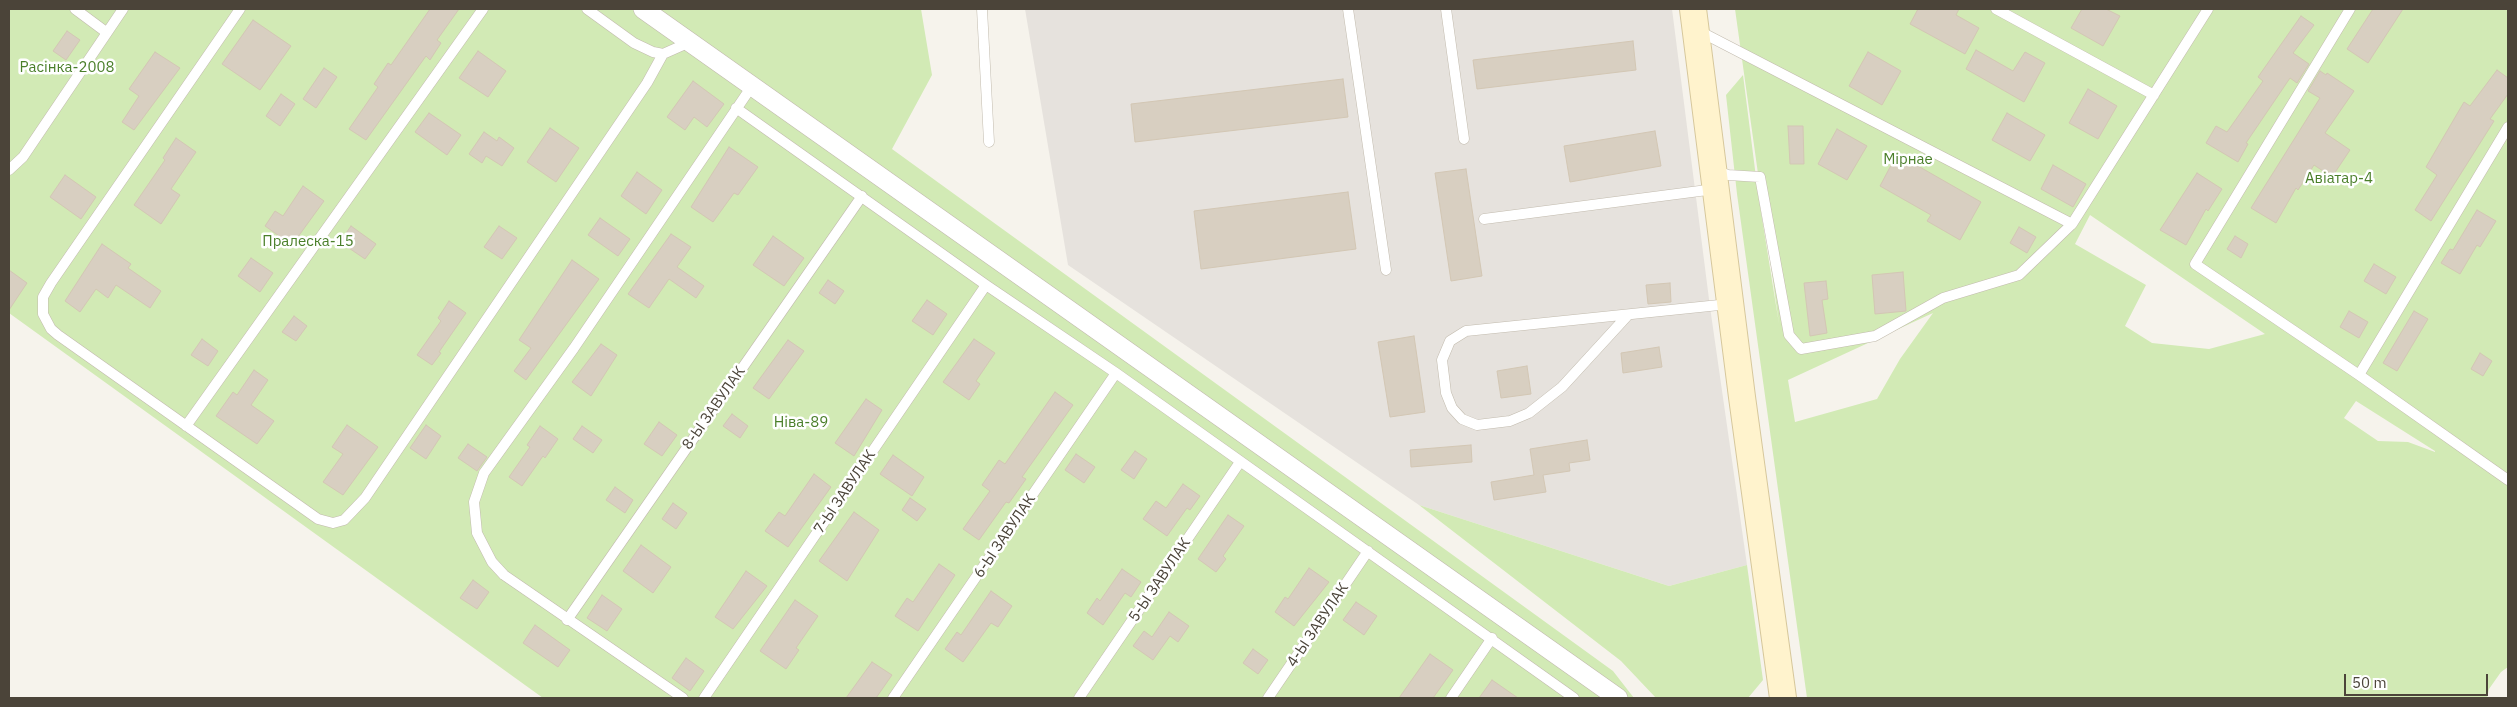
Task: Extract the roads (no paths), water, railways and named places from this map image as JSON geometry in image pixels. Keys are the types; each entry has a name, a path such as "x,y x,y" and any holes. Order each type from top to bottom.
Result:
{"street":[{"path":"644,9 1618,698"},
{"path":"1695,19 1778,691"}],"lane":[{"path":"76,9 106,32"},
{"path":"9,170 23,157 123,9"},
{"path":"240,9 51,283 42,306 46,322 58,336 318,519 332,523 344,520 365,498 647,83 663,54"},
{"path":"186,426 483,9"},
{"path":"587,9 639,46 653,52 663,54 690,42"},
{"path":"982,9 989,142"},
{"path":"1348,9 1386,270"},
{"path":"1446,9 1464,139"},
{"path":"1996,9 2154,95"},
{"path":"1484,219 1715,179 1728,175 1760,177 1789,335 1801,349 1875,336 1942,298 2019,275 2072,224 2208,9"},
{"path":"2350,9 2195,264 2359,375 2505,478 2508,467"},
{"path":"1695,19 2072,224"},
{"path":"683,698 519,587 492,562 477,533 474,518 474,502 484,473 574,348 752,86"},
{"path":"736,108 986,285 1116,373 1574,698"},
{"path":"2359,375 2508,127"},
{"name":"8-Ы ЗАВУЛАК","path":"566,620 862,196"},
{"name":"7-Ы ЗАВУЛАК","path":"704,698 986,285"},
{"path":"1628,315 1558,391 1529,414 1504,423 1477,425 1462,419 1452,408 1446,393 1442,360 1450,341 1458,335 1476,329 1730,304"},
{"name":"6-Ы ЗАВУЛАК","path":"893,698 1116,373"},
{"name":"5-Ы ЗАВУЛАК","path":"1079,698 1240,462"},
{"name":"4-Ы ЗАВУЛАК","path":"1268,698 1368,552"},
{"path":"1451,698 1492,638"}],"park label":[{"name":"Расінка-2008","path":"67,68"},
{"name":"Мірнае","path":"1908,160"},
{"name":"Авіатар-4","path":"2339,179"},
{"name":"Пралеска-15","path":"308,242"},
{"name":"Ніва-89","path":"801,423"}]}
